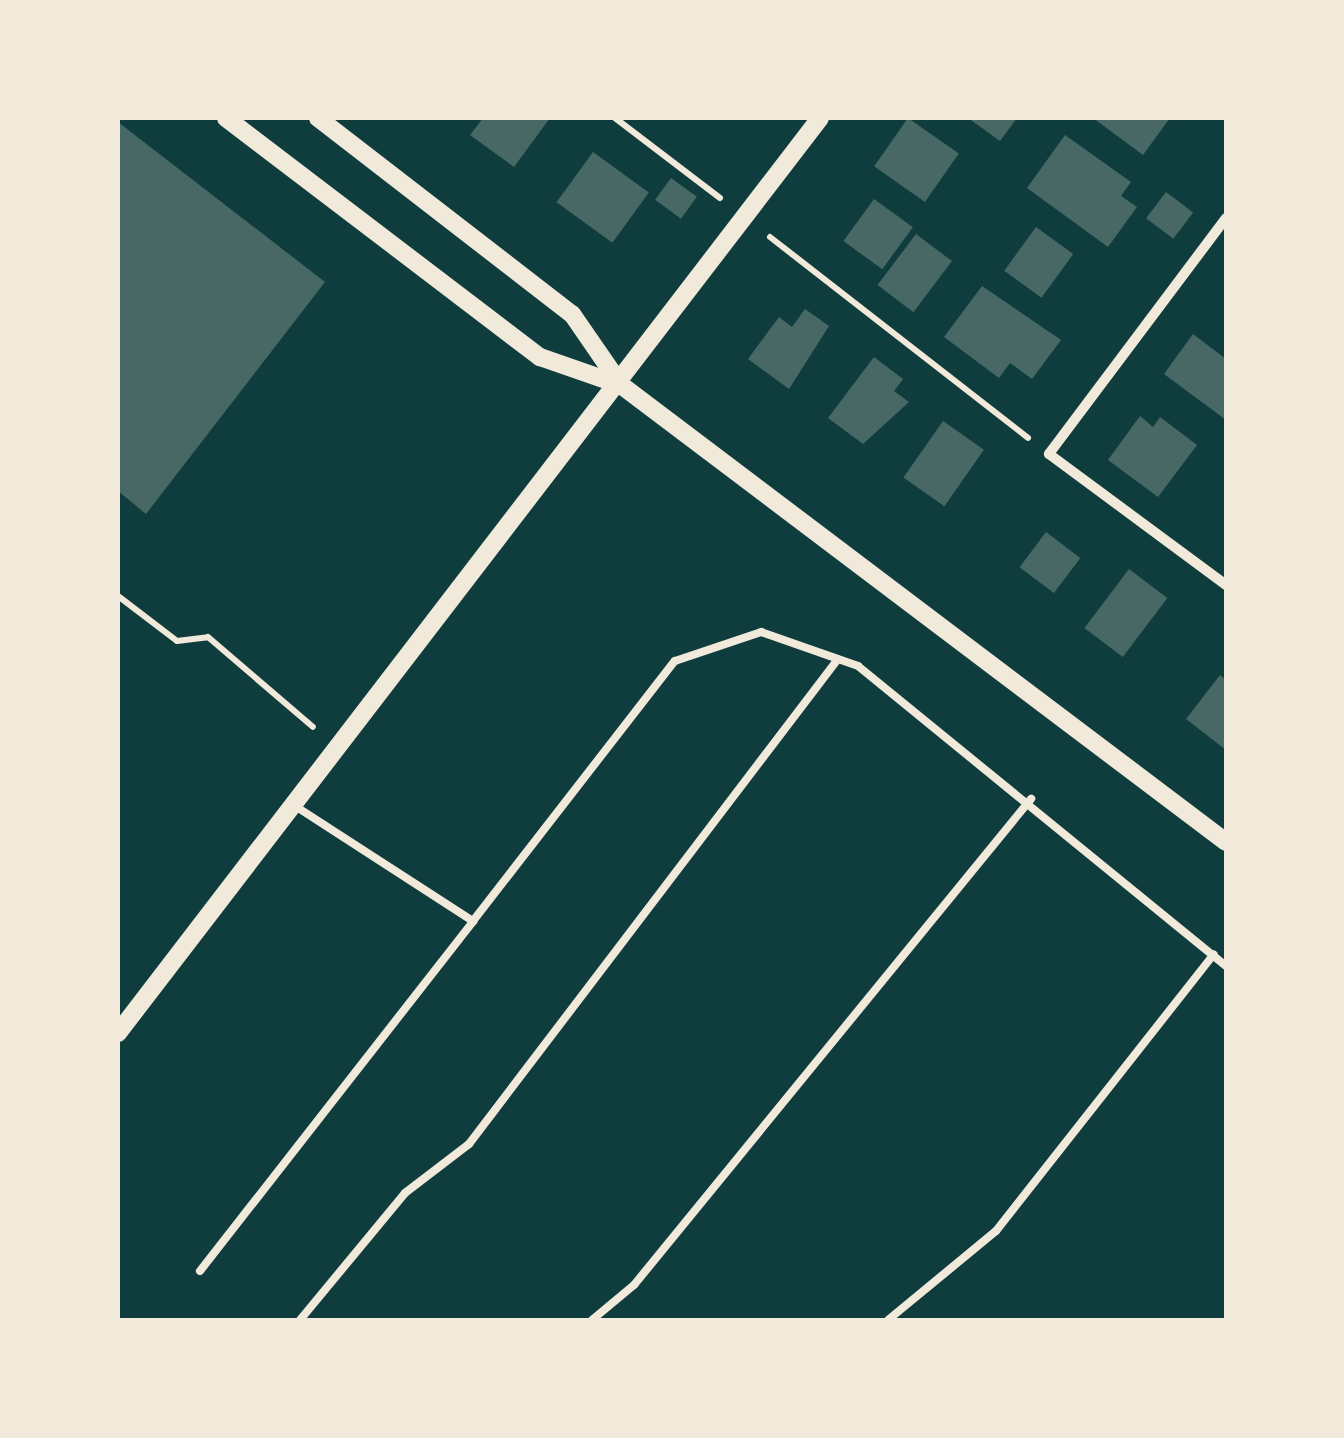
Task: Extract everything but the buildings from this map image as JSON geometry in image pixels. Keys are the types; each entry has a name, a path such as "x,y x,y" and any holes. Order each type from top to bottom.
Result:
{"street":[{"path":"226,118 540,358 621,385"},
{"path":"318,118 572,314 621,385 1226,842"},
{"path":"118,1033 621,385 820,118"},
{"path":"1226,218 1049,454 1226,584"}],"lane":[{"path":"200,1271 675,661 761,632 838,659 1031,799 1226,966"},
{"path":"300,1320 405,1193 469,1144 838,659"},
{"path":"592,1320 634,1285 1031,799"},
{"path":"292,804 472,921"},
{"path":"888,1320 996,1232 1214,954"}],"path":[{"path":"616,118 1049,454"},
{"path":"118,596 177,642 208,637 337,747"}]}
